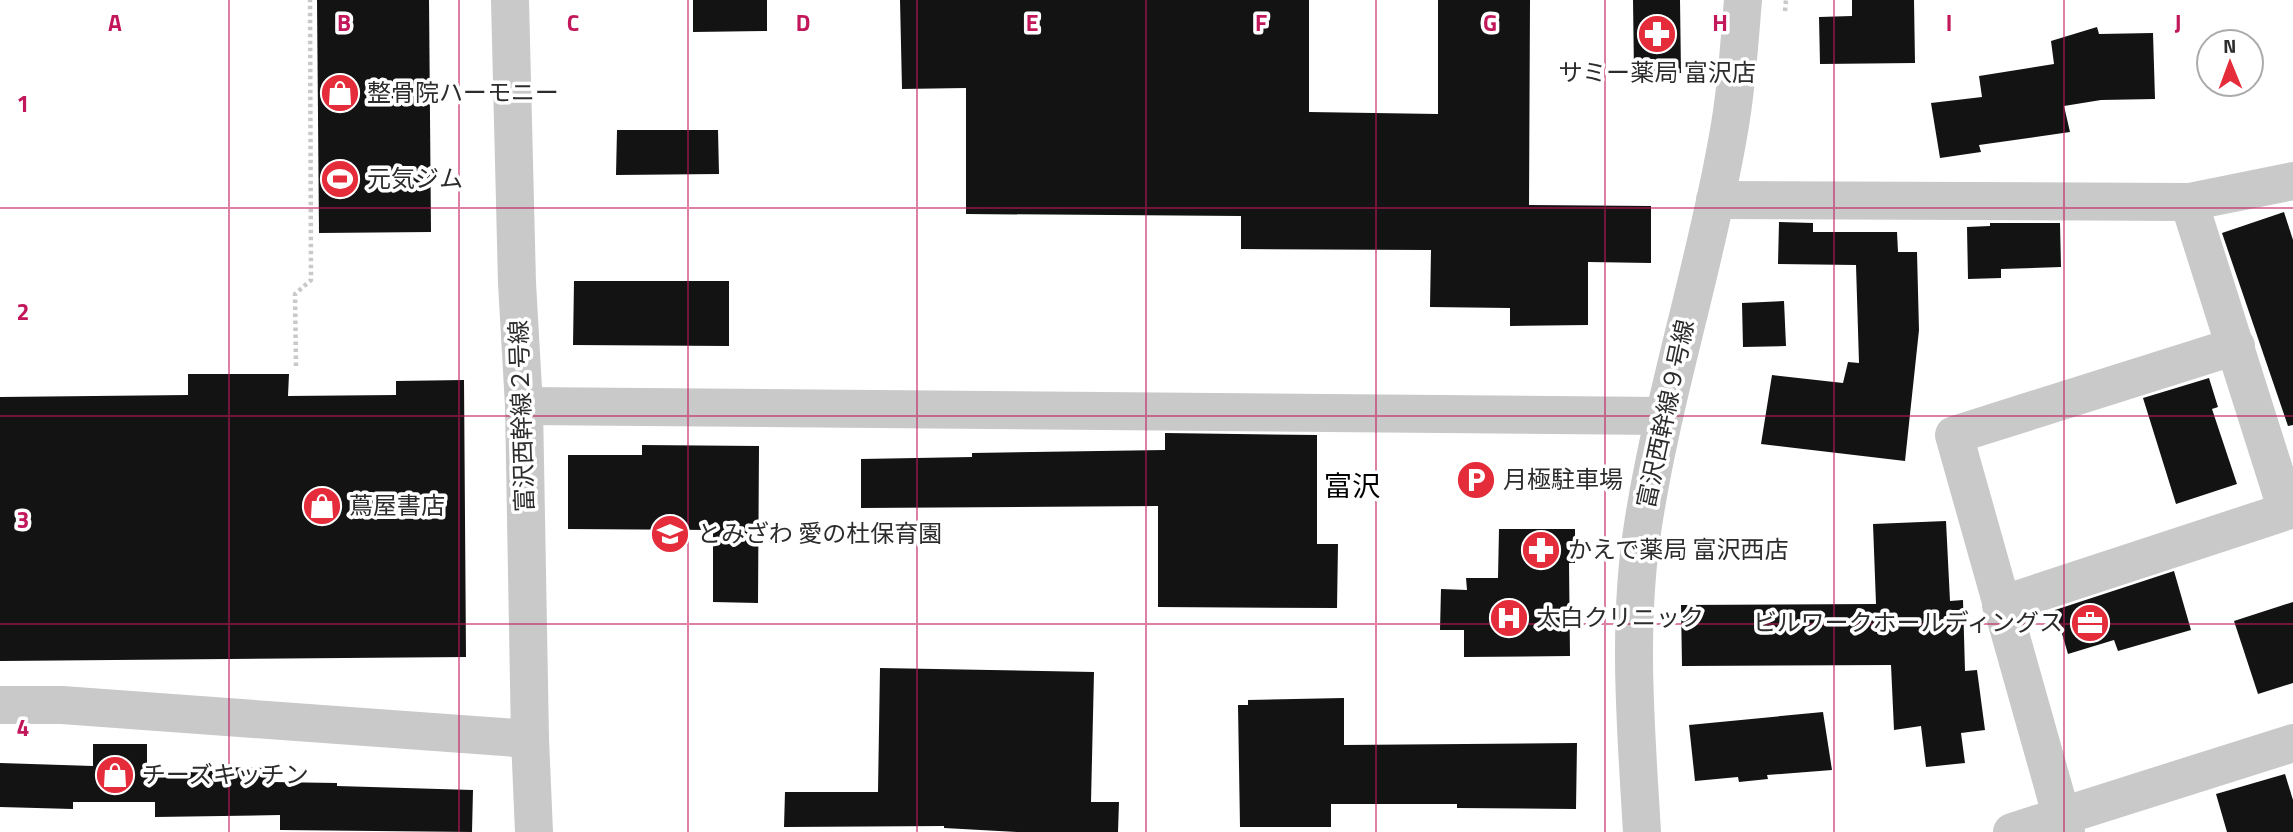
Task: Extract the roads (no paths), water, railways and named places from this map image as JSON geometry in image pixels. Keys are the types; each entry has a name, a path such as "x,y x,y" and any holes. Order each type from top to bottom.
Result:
{"street":[{"name":"富沢西幹線２号線","path":"510,0 517,283 524,406 534,832"},
{"name":"富沢西幹線９号線","path":"1642,832 1634,623 1642,527 1664,416 1727,140 1743,0"},
{"path":"1715,200 2189,202 2293,181"},
{"path":"2001,605 2287,511 2189,202"},
{"path":"2063,824 1954,435 2236,346"},
{"path":"524,406 1664,416"},
{"path":"0,705 62,705 530,739"},
{"path":"2012,832 2063,824 2293,743"}],"place":[{"name":"サミー薬局 富沢店","path":"1657,34"},
{"name":"整骨院ハーモニー","path":"340,93"},
{"name":"元気ジム","path":"340,179"},
{"name":"月極駐車場","path":"1476,480"},
{"name":"蔦屋書店","path":"322,506"},
{"name":"とみざわ 愛の杜保育園","path":"670,534"},
{"name":"かえで薬局 富沢西店","path":"1541,550"},
{"name":"太白クリニック","path":"1509,618"},
{"name":"ビルワークホールディングス","path":"2090,623"},
{"name":"チーズキッチン","path":"115,775"}],"district":[{"name":"富沢","path":"1352,486"}]}
